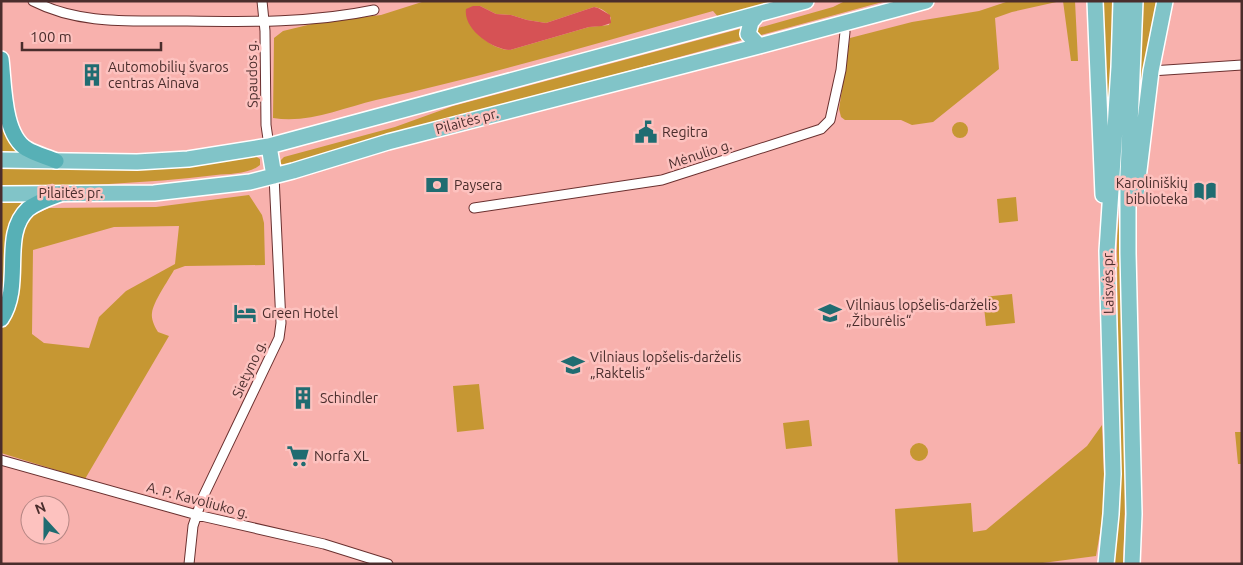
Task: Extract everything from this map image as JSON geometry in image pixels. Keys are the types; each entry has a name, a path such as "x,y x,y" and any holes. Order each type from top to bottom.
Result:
{"highway":[{"path":"1,59 8,116 14,133 26,149 56,161"},
{"path":"1,319 10,298 9,248 12,229 20,215 60,194"}],"main road":[{"name":"Pilaitės pr.","path":"1,160 137,162 188,158 269,146 806,1"},
{"name":"Pilaitės pr.","path":"1,194 154,193 235,185 274,176 388,142 926,1"},
{"path":"1094,1 1107,251"},
{"name":"Laisvės pr.","path":"1121,1 1126,67 1134,514 1132,564"},
{"name":"Laisvės pr.","path":"1106,564 1113,474 1107,251 1126,67 1135,1"},
{"name":"Laisvės pr.","path":"1128,254 1151,71 1166,1"},
{"path":"758,14 751,22 748,34 759,46"},
{"path":"269,146 274,176"}],"street":[{"path":"34,1 66,14 92,20 303,21 374,10"},
{"name":"Spaudos g.","path":"262,1 266,124 269,146"},
{"name":"Mėnulio g.","path":"474,208 662,180 821,129 830,120 841,70 845,32 843,23"},
{"path":"1151,71 1242,65"},
{"name":"Sietyno g.","path":"189,564 191,541 197,515 206,491 279,338 281,324 274,176"},
{"name":"A. P. Kavoliuko g.","path":"1,460 197,515 324,544 388,564"}],"shaded area":[{"path":"425,1 784,1 720,19 713,11 503,69 312,117 299,119 273,118 274,38 283,31 320,22 381,15","holes":["473,6 480,6 496,14 511,15 546,23 594,7 604,11 611,18 609,25 589,27 510,50 492,45 470,24"]},
{"path":"845,1 886,1 757,36 755,31 758,28 833,7"},
{"path":"1009,1 1061,1 1012,12 995,18 999,69 933,122 912,125 901,120 845,120 841,117 839,109 850,38 912,22 979,11"},
{"path":"1063,1 1075,1 1078,61 1071,61"},
{"path":"1101,1 1114,1 1108,164"},
{"path":"1142,1 1156,1 1139,114 1137,113"},
{"path":"480,6 496,14 511,15 546,23 594,7 610,15 611,23 589,27 510,50 487,42 474,30 466,16 466,9"},
{"path":"743,28 745,39 375,140 286,167 280,163 284,157 395,127 453,106"},
{"path":"1,115 20,152 1,153"},
{"path":"957,122 963,122 968,127 966,136 957,138 952,133 952,127"},
{"path":"255,156 260,159 260,165 239,173 136,182 1,189 1,168 106,169"},
{"path":"249,195 262,215 264,223 265,265 185,266 174,270 158,297 152,313 158,332 169,336 85,479 1,453 1,329 11,312 15,249 29,217 49,208 156,207","holes":["179,226 175,264 126,291 99,317 89,348 44,343 32,334 33,250 114,227"]},
{"path":"1016,197 1018,221 999,223 997,199"},
{"path":"1,203 26,203 18,217 10,241 1,306"},
{"path":"1118,215 1125,389 1123,564 1114,564 1119,506"},
{"path":"1012,294 1015,323 986,326 983,297"},
{"path":"479,384 484,429 457,432 453,386"},
{"path":"809,420 812,446 786,449 783,423"},
{"path":"1102,425 1103,515 1096,556 1035,564 898,564 895,509 971,503 973,532 986,530 1087,446"},
{"path":"1235,432 1242,432 1242,464 1238,464"},
{"path":"919,443 925,446 928,452 925,458 919,461 913,458 910,452 913,446"}],"place":[{"name":"Automobilių švaros centras Ainava","path":"92,75"},
{"name":"Regitra","path":"646,132"},
{"name":"Paysera","path":"437,185"},
{"name":"Karoliniškių biblioteka","path":"1205,191"},
{"name":"Green Hotel","path":"245,313"},
{"name":"Vilniaus lopšelis-darželis „Žiburėlis“","path":"830,313"},
{"name":"Vilniaus lopšelis-darželis „Raktelis“","path":"573,365"},
{"name":"Schindler","path":"303,398"},
{"name":"Norfa XL","path":"298,456"}]}
